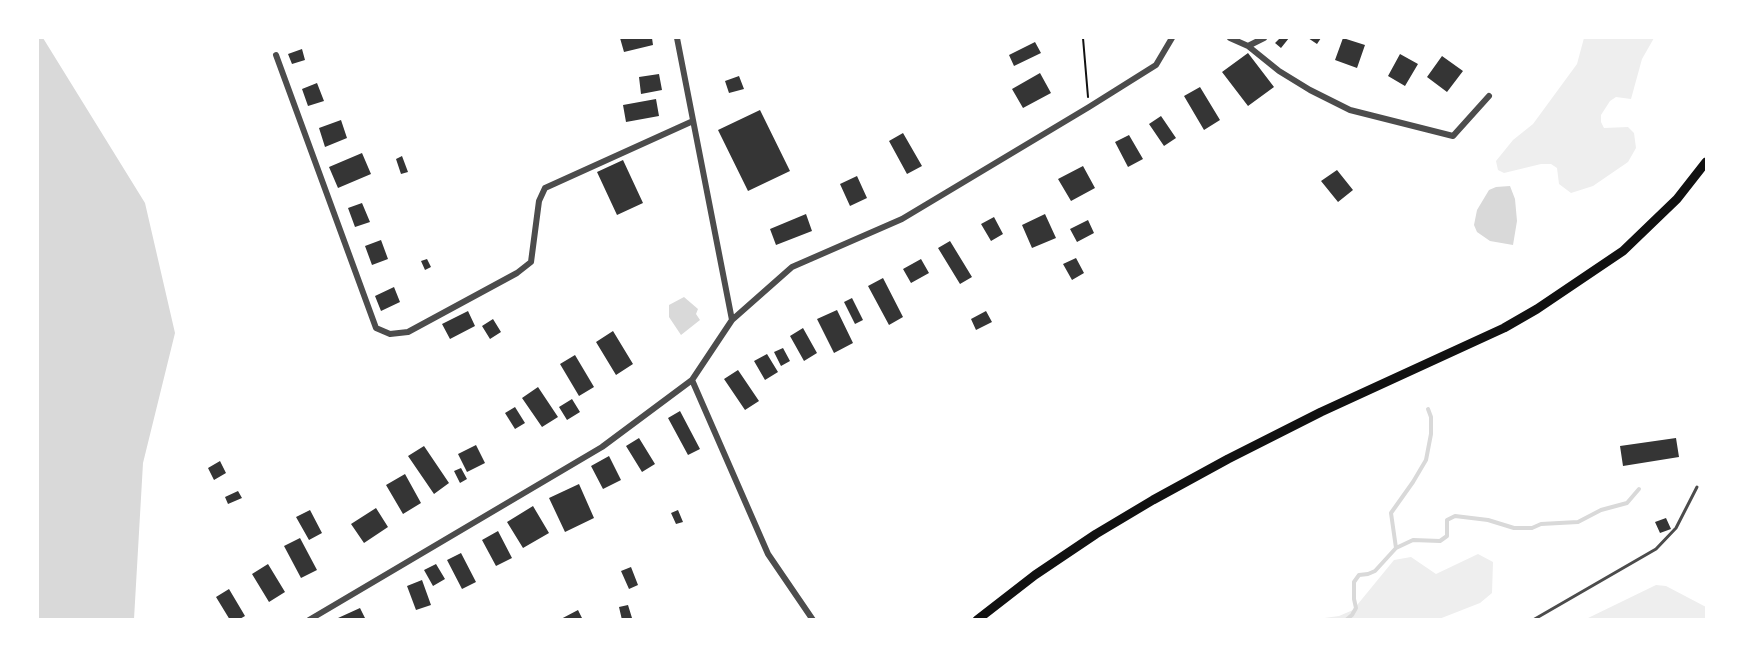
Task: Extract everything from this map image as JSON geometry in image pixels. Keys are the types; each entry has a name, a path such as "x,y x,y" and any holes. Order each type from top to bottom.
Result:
{"main road":[{"path":"977,620 1035,575 1096,534 1153,500 1310,417 1503,328 1537,309 1623,251 1677,199 1707,162"}],"street":[{"path":"677,38 732,320"},
{"path":"309,620 602,447 692,380 732,320 792,267 902,219 1089,107 1156,65 1172,38"},
{"path":"1230,38 1248,46 1279,71 1310,90 1350,110 1453,136 1489,96"},
{"path":"1248,46 1264,38"},
{"path":"276,55 376,328 390,334 408,332 517,273 531,262 539,201 545,188 693,121"},
{"path":"692,380 768,554 813,620"}],"lane":[{"path":"1533,620 1656,549 1676,528 1696,487"}],"path":[{"path":"1083,38 1089,107"}],"shaded area":[{"path":"38,38 43,38 145,203 175,333 143,463 134,619 38,619"},
{"path":"1584,38 1654,38 1642,59 1631,99 1616,97 1610,101 1601,115 1604,128 1628,127 1634,133 1636,148 1628,162 1593,186 1571,193 1559,184 1557,168 1551,164 1541,164 1504,173 1498,170 1496,161 1513,140 1533,124 1577,64"},
{"path":"1510,186 1515,199 1517,221 1513,245 1490,241 1477,232 1474,225 1477,210 1489,190"},
{"path":"684,297 698,309 696,314 700,320 681,335 669,317 669,305"},
{"path":"1478,554 1493,562 1492,593 1480,603 1439,619 1317,619 1339,616 1353,610 1394,560 1411,557 1436,574"},
{"path":"1656,585 1666,586 1706,607 1706,619 1586,619"}],"building":[{"path":"620,38 652,38 653,45 624,52"},
{"path":"1280,38 1289,38 1281,48 1275,43"},
{"path":"1308,38 1321,38 1317,44"},
{"path":"1343,38 1365,45 1357,68 1335,60"},
{"path":"1035,42 1041,53 1014,66 1009,55"},
{"path":"302,49 305,60 292,64 288,54"},
{"path":"1248,53 1274,87 1248,106 1222,72"},
{"path":"1400,54 1418,64 1405,86 1388,76"},
{"path":"1442,56 1463,71 1447,92 1427,77"},
{"path":"1040,73 1051,93 1023,108 1012,89"},
{"path":"659,74 662,90 641,94 639,77"},
{"path":"739,76 744,89 729,93 725,81"},
{"path":"317,83 324,101 308,106 302,89"},
{"path":"1200,87 1220,120 1204,130 1184,96"},
{"path":"656,99 659,116 626,122 623,105"},
{"path":"760,110 790,171 748,191 718,130"},
{"path":"1161,116 1176,138 1164,146 1149,124"},
{"path":"341,120 347,138 325,147 319,128"},
{"path":"903,133 922,166 907,174 889,141"},
{"path":"1129,135 1143,159 1128,167 1115,142"},
{"path":"362,153 371,174 338,188 329,167"},
{"path":"402,156 408,172 401,174 396,159"},
{"path":"623,160 643,203 617,215 597,172"},
{"path":"1083,166 1095,188 1071,201 1058,179"},
{"path":"1337,170 1353,190 1338,202 1321,181"},
{"path":"857,176 867,198 850,206 840,184"},
{"path":"362,203 370,222 355,227 348,208"},
{"path":"806,214 812,231 776,245 770,229"},
{"path":"1045,214 1056,238 1032,248 1022,225"},
{"path":"994,217 1003,234 991,241 981,224"},
{"path":"1088,220 1094,233 1077,242 1070,229"},
{"path":"381,240 388,259 372,265 365,246"},
{"path":"950,241 972,277 960,284 938,248"},
{"path":"1076,258 1084,273 1072,280 1063,264"},
{"path":"427,259 431,267 425,270 421,261"},
{"path":"921,259 929,273 911,283 903,269"},
{"path":"883,278 903,317 889,325 868,286"},
{"path":"394,287 400,302 381,311 375,296"},
{"path":"852,298 863,320 855,324 844,302"},
{"path":"837,310 853,343 834,353 817,319"},
{"path":"468,311 475,326 450,339 442,324"},
{"path":"986,311 992,322 976,330 971,319"},
{"path":"493,319 501,332 490,339 482,326"},
{"path":"803,328 817,353 804,361 790,336"},
{"path":"613,331 633,364 616,375 596,342"},
{"path":"783,348 790,361 781,366 774,352"},
{"path":"767,354 778,372 765,380 754,361"},
{"path":"575,355 594,387 579,396 560,364"},
{"path":"738,370 759,401 745,410 724,379"},
{"path":"538,387 558,417 542,427 522,398"},
{"path":"572,399 580,412 567,420 559,407"},
{"path":"515,407 525,423 515,429 505,413"},
{"path":"680,411 700,449 688,455 668,418"},
{"path":"639,438 655,464 642,472 626,446"},
{"path":"1676,438 1679,457 1623,466 1620,446"},
{"path":"476,445 485,463 467,472 458,454"},
{"path":"424,446 449,483 434,494 408,456"},
{"path":"609,456 621,480 603,489 591,466"},
{"path":"220,461 226,473 214,480 208,468"},
{"path":"461,468 467,479 460,483 454,471"},
{"path":"405,474 421,503 403,514 386,485"},
{"path":"579,484 594,518 565,532 549,498"},
{"path":"238,491 242,498 228,504 225,497"},
{"path":"533,506 549,533 523,548 507,522"},
{"path":"376,508 388,527 364,543 351,524"},
{"path":"310,510 322,533 309,540 296,517"},
{"path":"678,510 683,522 676,524 671,513"},
{"path":"1666,518 1671,529 1660,533 1655,522"},
{"path":"498,531 512,558 496,566 482,540"},
{"path":"300,538 317,570 301,578 284,546"},
{"path":"461,553 476,582 462,589 447,560"},
{"path":"268,564 285,592 269,602 252,574"},
{"path":"436,564 445,579 433,586 424,570"},
{"path":"631,567 638,585 629,589 621,571"},
{"path":"422,580 431,605 416,610 407,586"},
{"path":"229,589 245,616 238,620 230,620 216,597"},
{"path":"628,605 632,618 622,620 619,607"},
{"path":"360,608 366,620 339,620 338,618"},
{"path":"578,610 583,620 559,620"}],"waterway":[{"path":"1346,620 1356,608 1354,582 1359,575 1375,571 1396,548 1391,513 1426,460 1431,434 1431,417 1428,409"},
{"path":"1396,548 1413,540 1440,541 1447,536 1447,520 1455,516 1488,520 1514,528 1578,522 1601,510 1627,503 1639,489"}]}
